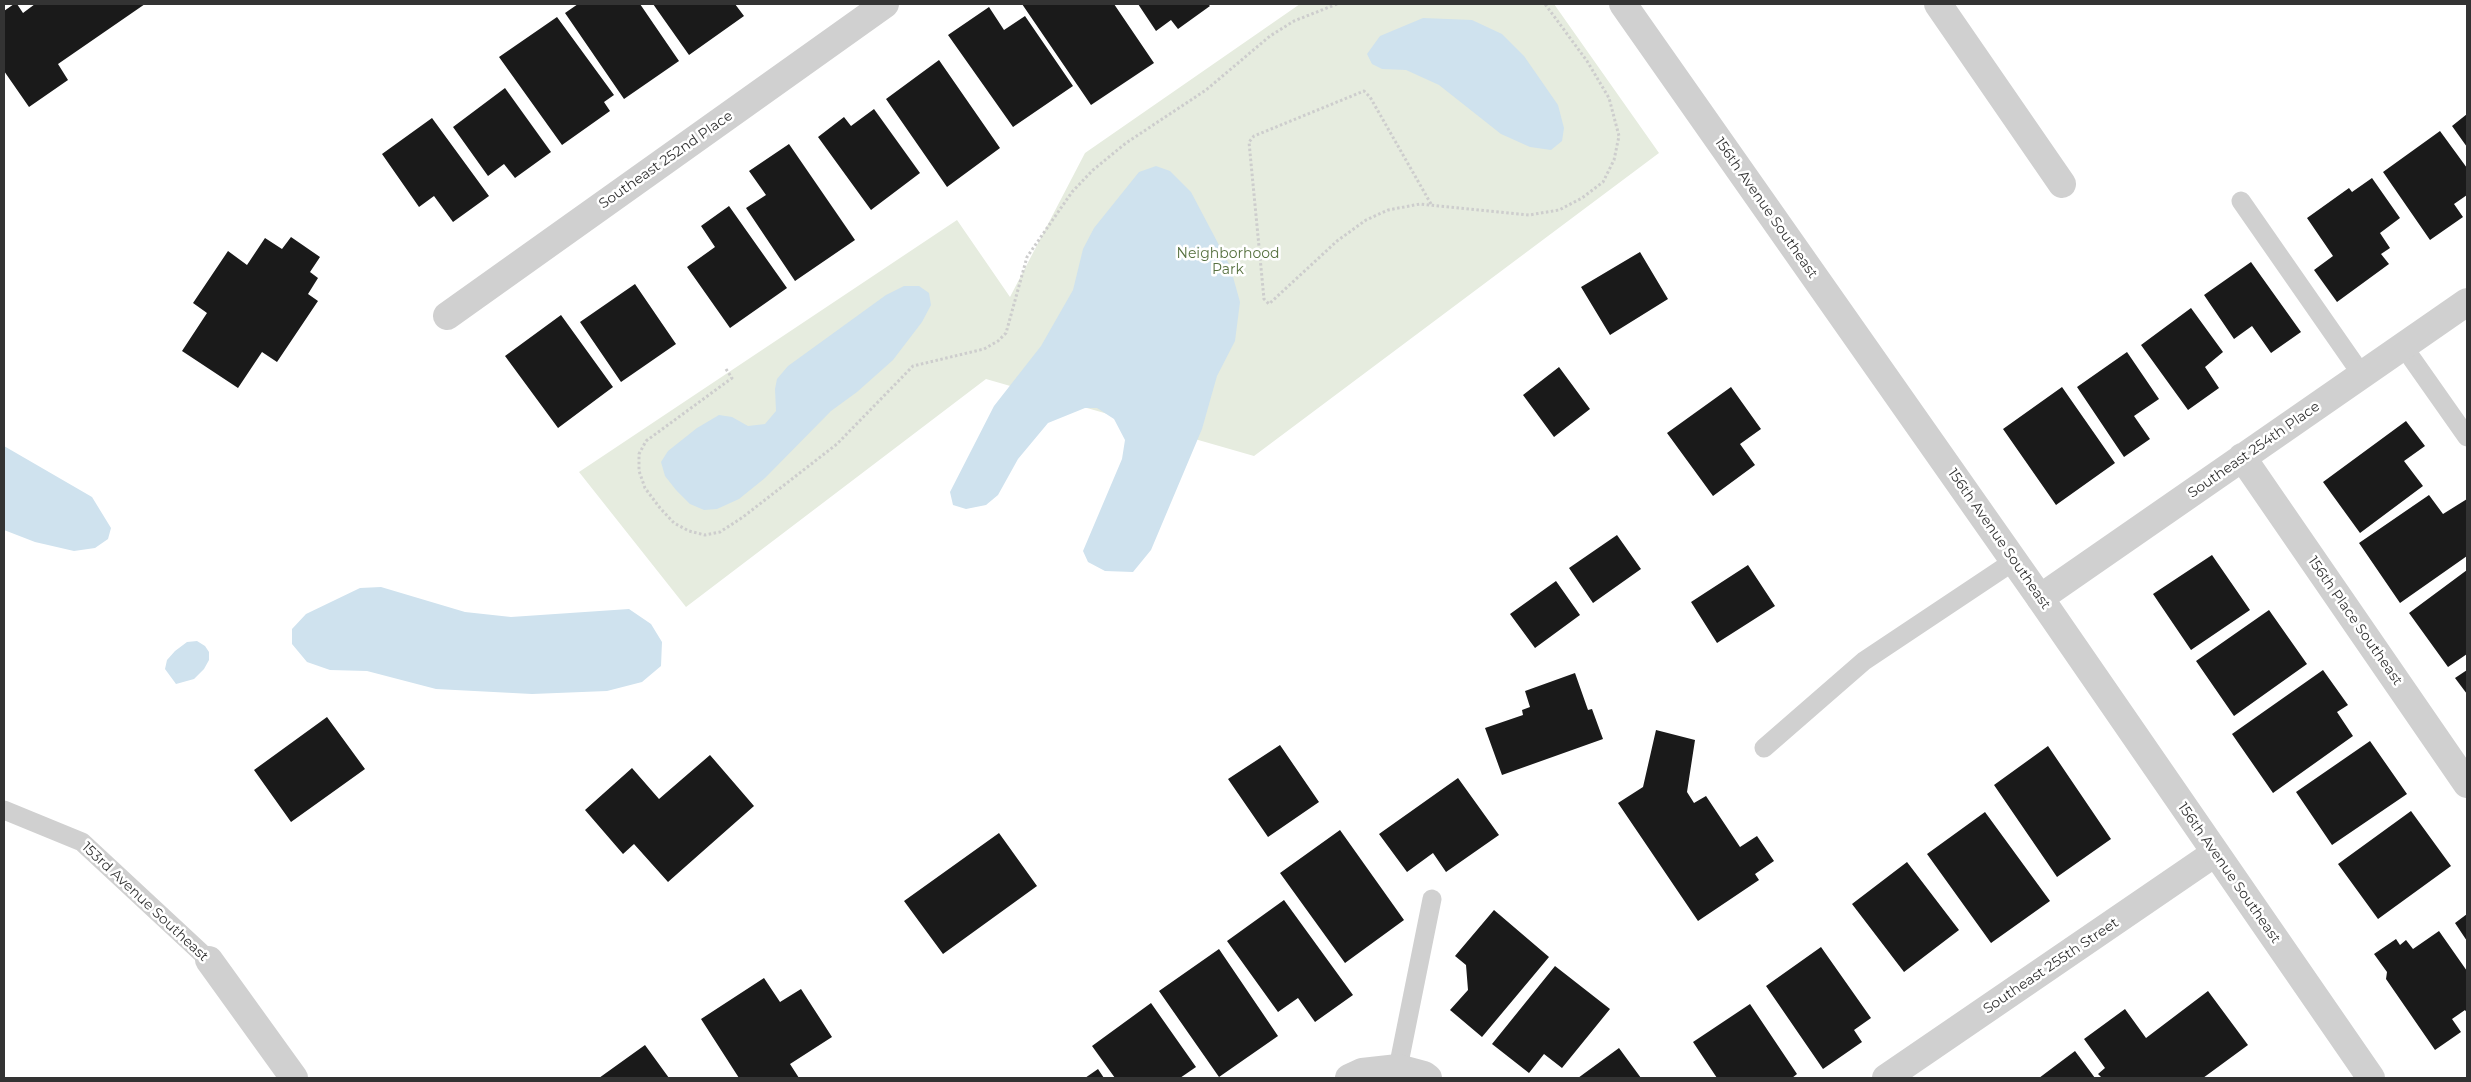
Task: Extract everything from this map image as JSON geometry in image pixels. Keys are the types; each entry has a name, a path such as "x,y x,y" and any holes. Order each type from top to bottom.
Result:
{"street":[{"name":"Southeast 252nd Place","path":"447,316 885,4"},
{"name":"156th Avenue Southeast","path":"1622,4 2040,598 2371,1078"},
{"path":"1938,4 2062,184"},
{"name":"Southeast 254th Place","path":"2040,598 2467,302"},
{"name":"156th Place Southeast","path":"2242,457 2467,784"},
{"name":"Southeast 255th Street","path":"1886,1078 2215,853"},
{"name":"153rd Avenue Southeast","path":"209,960 294,1078"},
{"path":"1349,1078 1362,1072 1398,1068 1424,1075 1428,1078"}],"lane":[{"path":"2241,200 2362,375"},
{"path":"2403,346 2467,437"},
{"path":"1764,748 1864,661 2014,561"},
{"name":"153rd Avenue Southeast","path":"4,810 82,842 209,960"},
{"path":"1398,1068 1432,900"}],"path":[{"path":"726,369 732,378 646,441 639,454 639,471 645,488 660,508 674,523 689,531 705,535 720,532 743,517 837,444 913,366 984,349 998,341 1006,333 1026,257 1072,192 1093,170 1126,143 1206,90 1270,36 1294,21 1337,4"},
{"path":"1431,204 1370,97 1364,91 1254,136 1249,142 1264,299 1269,304 1336,241 1366,220 1388,210 1420,204 1499,212 1544,214 1559,210 1582,198 1603,182 1614,160 1619,136 1609,98 1587,61 1545,4"}],"green space":[{"name":"Neighborhood Park","path":"1300,4 1554,4 1659,153 1254,456 986,379 686,607 579,472 957,220 1010,297 1085,153"}],"water":[{"path":"1423,18 1472,20 1502,34 1524,56 1558,105 1564,128 1562,141 1551,150 1530,147 1501,134 1439,85 1406,70 1382,69 1372,64 1367,54 1380,36"},
{"path":"1156,166 1170,171 1191,192 1230,266 1240,302 1235,341 1217,376 1202,429 1151,550 1133,572 1105,571 1088,562 1083,551 1122,459 1125,440 1114,419 1097,408 1085,408 1048,423 1018,459 998,495 986,505 966,509 953,505 950,492 994,406 1041,346 1073,290 1083,249 1094,228 1139,172"},
{"path":"904,286 919,286 929,293 931,305 922,322 893,360 857,392 831,411 765,478 739,499 717,509 704,510 690,504 676,490 665,476 661,462 668,451 697,428 719,415 732,417 748,426 765,424 776,411 775,389 777,379 788,366 886,295"},
{"path":"4,446 92,497 111,528 108,539 95,548 74,551 35,542 4,530"},
{"path":"381,587 465,612 511,617 629,609 651,624 662,642 661,666 642,682 607,691 532,694 436,689 367,671 330,670 307,662 292,644 292,629 306,614 360,588"},
{"path":"197,641 205,646 209,652 209,660 204,669 194,679 176,684 165,669 167,660 187,642"}],"building":[{"path":"17,4 23,13 35,4 145,4 58,64 68,80 29,107 4,71 4,11"},
{"path":"578,4 640,4 679,61 624,99 565,13"},
{"path":"653,4 735,4 744,16 689,55"},
{"path":"1022,4 1114,4 1154,63 1091,105"},
{"path":"1138,4 1208,4 1210,6 1178,29 1171,20 1156,31"},
{"path":"989,7 1004,30 1025,16 1073,86 1013,127 948,35"},
{"path":"557,17 614,95 604,102 610,111 562,145 499,57"},
{"path":"939,60 1000,148 947,187 886,99"},
{"path":"505,88 551,152 515,178 504,164 488,176 453,127"},
{"path":"874,109 920,173 871,210 818,137 844,117 851,126"},
{"path":"2467,114 2467,147 2452,126"},
{"path":"432,118 489,196 453,222 434,196 419,207 382,154"},
{"path":"2440,131 2467,168 2467,195 2454,204 2463,217 2430,240 2383,172"},
{"path":"789,144 855,240 795,281 746,208 766,195 749,171"},
{"path":"2372,178 2400,218 2380,233 2390,248 2381,254 2389,264 2337,302 2314,270 2333,256 2307,218 2349,188 2352,192"},
{"path":"729,206 787,288 730,328 687,267 715,247 701,226"},
{"path":"291,237 320,257 310,272 318,278 308,294 318,301 277,362 262,352 238,388 182,351 207,313 193,303 228,251 247,265 265,238 282,249"},
{"path":"1640,252 1668,299 1610,335 1581,287"},
{"path":"2251,262 2301,332 2271,353 2252,326 2234,339 2204,295"},
{"path":"635,284 676,344 621,382 580,322"},
{"path":"2191,308 2223,352 2205,367 2219,388 2188,410 2141,345"},
{"path":"561,315 613,387 558,428 505,356"},
{"path":"2127,352 2159,399 2134,416 2150,439 2124,457 2077,387"},
{"path":"1559,367 1590,409 1554,437 1523,395"},
{"path":"1731,387 1761,429 1740,444 1755,465 1713,496 1667,433"},
{"path":"2062,387 2115,463 2056,505 2003,429"},
{"path":"2406,421 2425,446 2404,461 2423,486 2360,533 2323,482"},
{"path":"2429,495 2443,514 2467,499 2467,556 2400,603 2359,543"},
{"path":"1617,535 1641,569 1593,603 1569,568"},
{"path":"2212,555 2250,610 2191,650 2153,594"},
{"path":"1748,565 1775,606 1717,643 1691,602"},
{"path":"2467,570 2467,654 2448,667 2409,613"},
{"path":"1556,581 1580,615 1535,648 1510,614"},
{"path":"2269,610 2307,664 2234,716 2196,661"},
{"path":"2323,670 2348,705 2337,712 2353,736 2273,793 2232,734"},
{"path":"2467,670 2467,694 2455,678"},
{"path":"1575,673 1588,710 1592,709 1603,739 1502,775 1485,728 1523,715 1522,710 1530,707 1525,691"},
{"path":"327,717 365,769 291,822 254,770"},
{"path":"1656,730 1695,740 1687,792 1694,803 1706,796 1740,847 1757,836 1774,861 1755,874 1759,880 1698,921 1618,803 1643,787"},
{"path":"2370,741 2407,794 2332,845 2296,792"},
{"path":"1280,745 1319,802 1268,837 1228,779"},
{"path":"2048,746 2111,839 2057,877 1994,785"},
{"path":"710,755 754,806 668,882 634,844 623,854 585,810 632,768 659,799"},
{"path":"1458,778 1499,835 1446,872 1433,853 1407,872 1379,834"},
{"path":"2411,811 2451,866 2378,919 2338,864"},
{"path":"1985,812 2050,901 1991,943 1927,854"},
{"path":"1340,830 1404,920 1345,963 1280,873"},
{"path":"999,833 1037,886 943,954 904,901"},
{"path":"1907,862 1959,930 1904,972 1852,904"},
{"path":"1284,900 1353,995 1315,1022 1298,998 1278,1012 1227,941"},
{"path":"1494,910 1549,957 1482,1037 1450,1010 1468,990 1466,965 1455,956"},
{"path":"2467,914 2467,941 2455,923"},
{"path":"2439,931 2467,971 2467,1013 2465,1010 2452,1019 2461,1032 2435,1050 2386,979 2387,972 2374,954 2396,939 2400,945 2406,940 2413,949"},
{"path":"1821,947 1871,1018 1854,1030 1862,1042 1823,1069 1766,986"},
{"path":"1219,949 1278,1036 1219,1077 1159,991"},
{"path":"1555,966 1610,1009 1562,1068 1544,1054 1529,1073 1492,1044"},
{"path":"764,978 780,1002 801,989 832,1037 790,1064 799,1078 739,1078 701,1019"},
{"path":"2208,991 2248,1045 2203,1078 2102,1078 2098,1074 2105,1068 2084,1039 2125,1009 2146,1038"},
{"path":"1151,1003 1196,1067 1180,1078 1115,1078 1092,1046"},
{"path":"1750,1004 1797,1074 1792,1078 1717,1078 1693,1042"},
{"path":"645,1045 669,1078 599,1078"},
{"path":"1619,1048 1641,1078 1578,1078"},
{"path":"2075,1051 2095,1078 2039,1078"},
{"path":"1098,1069 1104,1078 1085,1078"}]}
